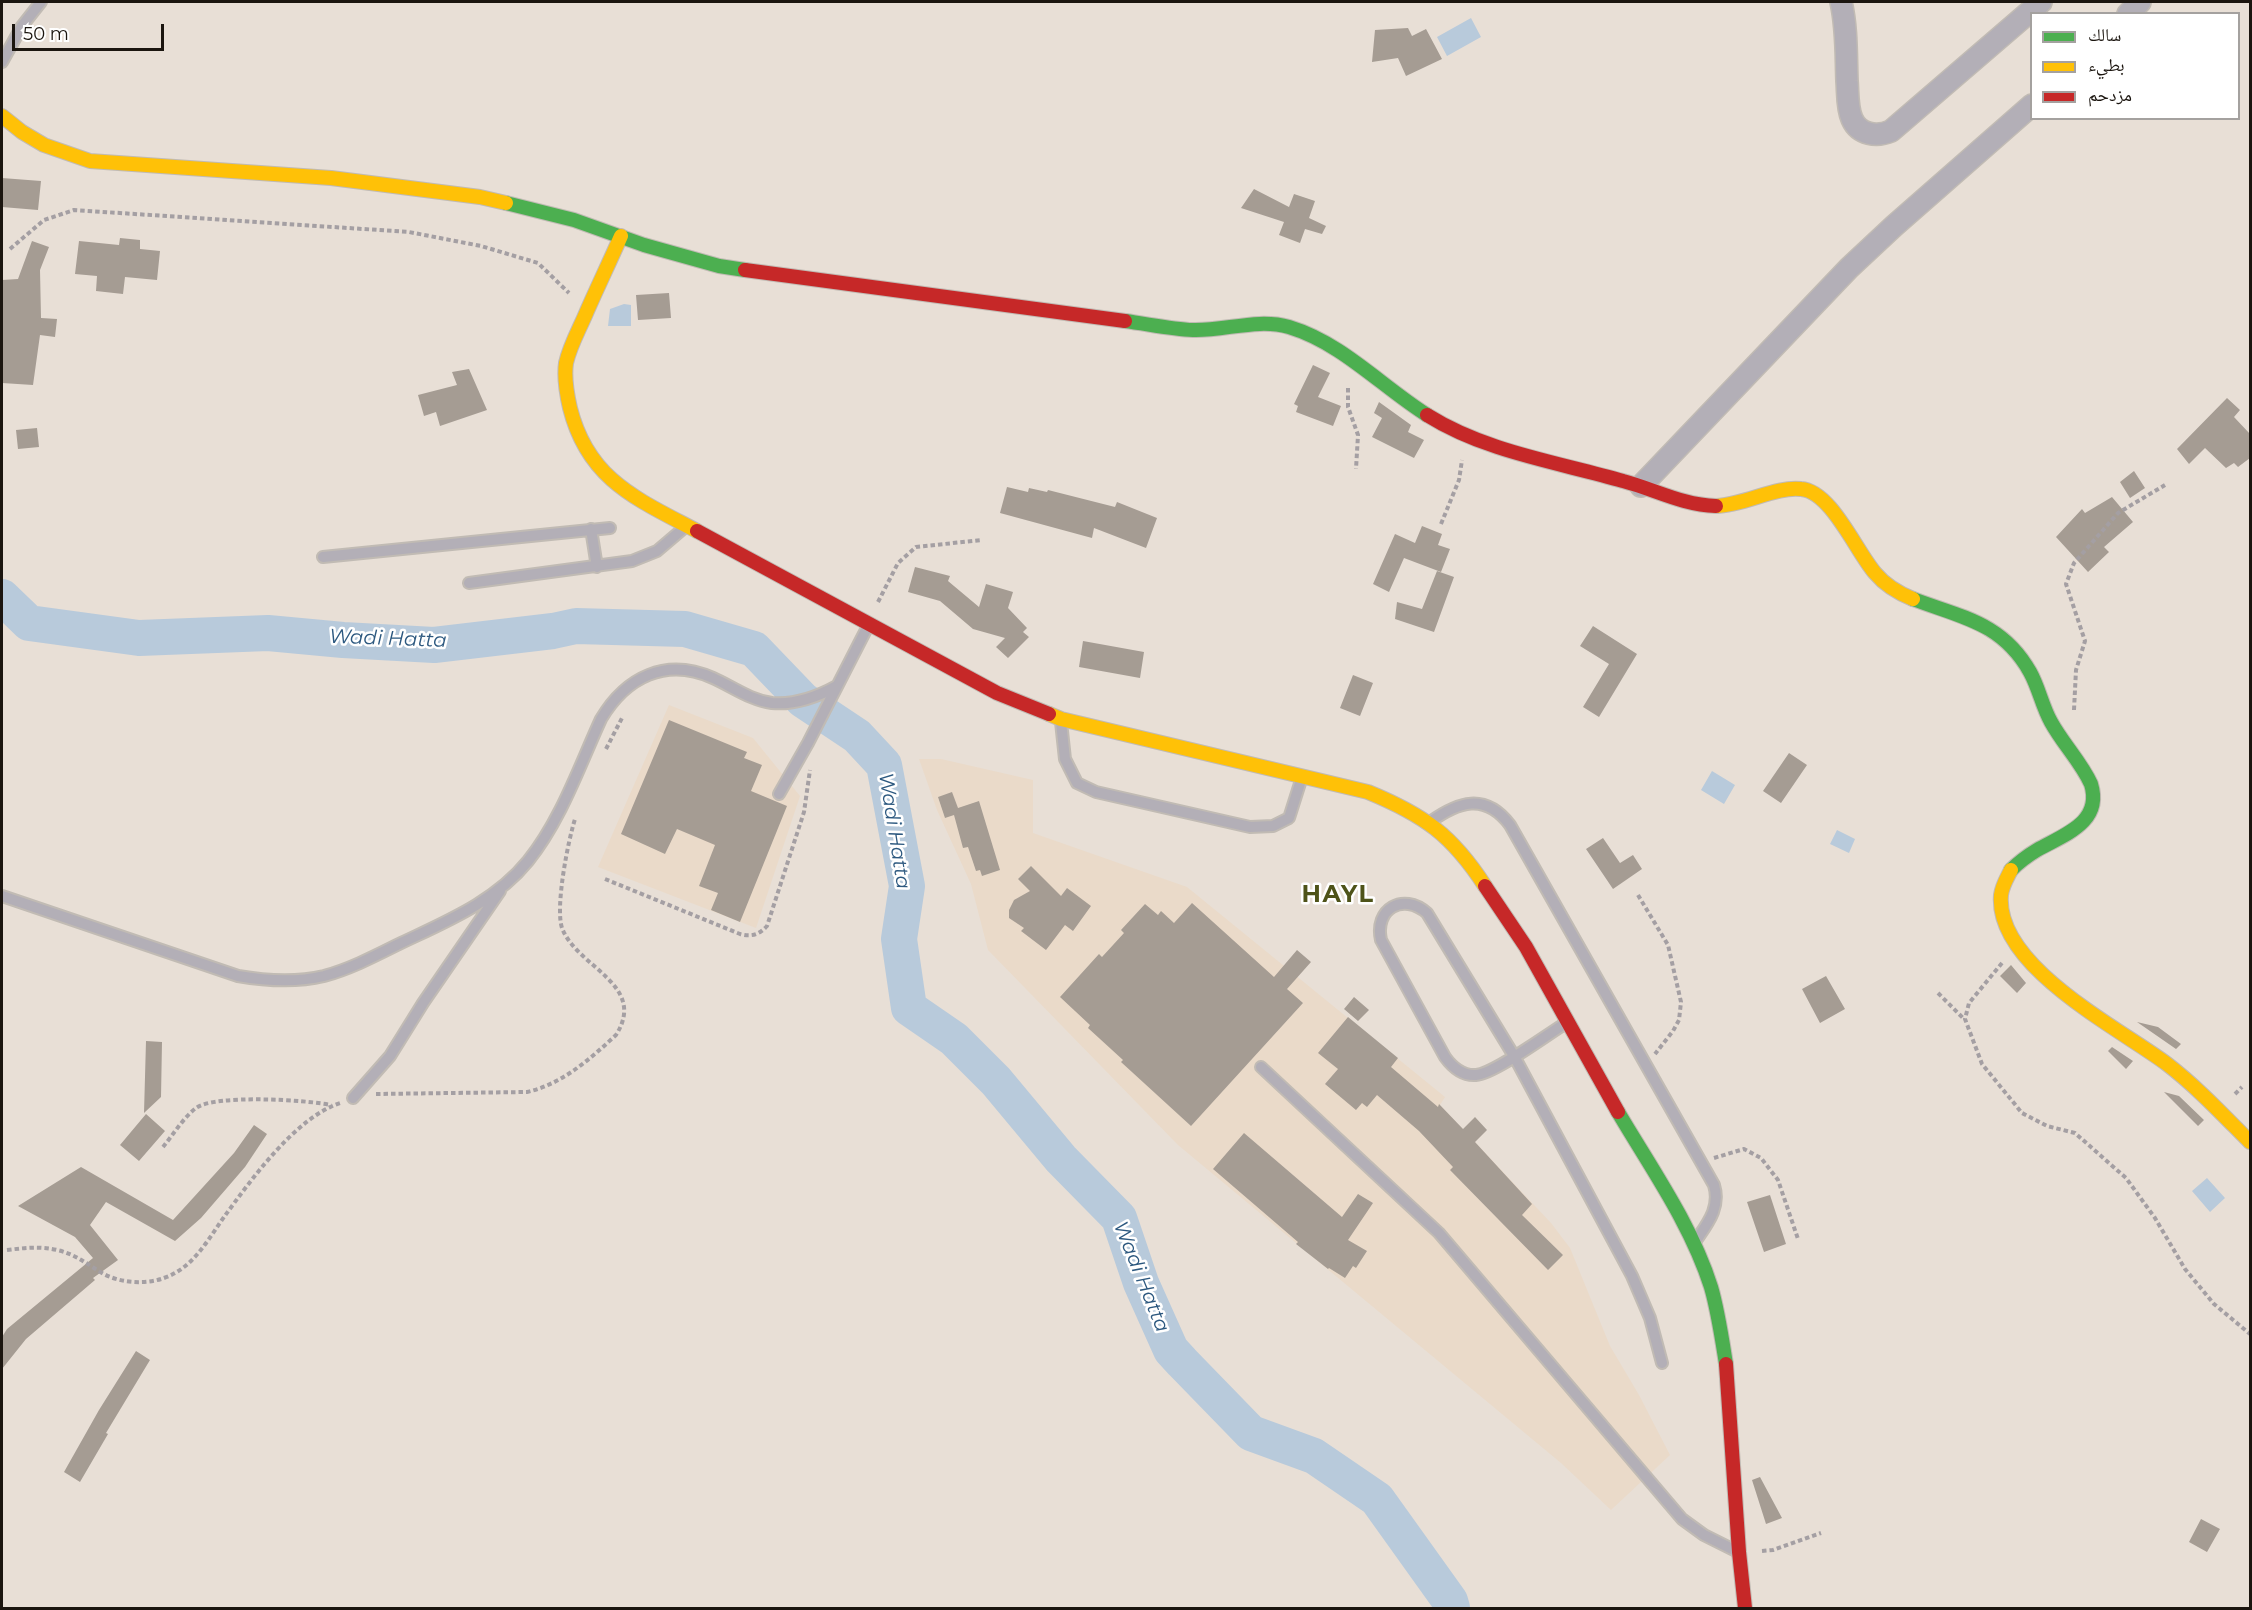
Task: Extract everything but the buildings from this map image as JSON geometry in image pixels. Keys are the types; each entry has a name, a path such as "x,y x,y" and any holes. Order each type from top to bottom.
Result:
{"street":[{"path":"1840,2 1845,28 1849,109 1857,126 1864,132 1883,135 1892,131 2041,2"},
{"path":"1641,486 1849,268 1923,199 2030,106"},
{"path":"2,116 22,132 44,144 90,161 284,174 414,187 480,197 574,220 670,254 719,266 793,278 1192,330 1214,330 1248,323 1275,324 1304,332 1348,358 1424,413 1462,432 1553,464 1641,486 1689,503 1706,505 1742,503 1797,488 1815,493 1827,505 1866,564 1880,579 1907,598 1951,611 1980,623 1996,633 2021,659 2031,674 2052,726 2089,780 2093,791 2089,812 2077,828 2025,856 2010,869 2006,878 2001,900 2002,912 2018,945 2045,978 2169,1065 2250,1142"},
{"path":"621,236 566,364 567,395 574,424 587,452 606,476 630,495 997,693 1061,719 1368,792 1400,805 1429,823 1455,845 1476,872 1526,947 1679,1215 1711,1287 1726,1363 1745,1608"}],"lane":[{"path":"2,62 22,26 41,2"},
{"path":"469,583 632,561 657,551 674,539 687,525"},
{"path":"323,557 610,528"},
{"path":"591,529 597,567"},
{"path":"778,795 808,743 869,623"},
{"path":"353,1098 390,1056 423,1003 506,884 527,862 545,837 601,719 611,702 625,688 642,677 673,670 689,670 713,678 759,700 788,703 816,697 837,686"},
{"path":"1061,719 1065,759 1077,783 1096,792 1250,827 1273,826 1289,818 1303,775"},
{"path":"1429,823 1447,810 1469,803 1489,807 1504,818 1714,1185 1717,1201 1712,1217 1694,1245"},
{"path":"2,896 238,976 266,981 296,981 324,976 359,964 457,916 506,884"},
{"path":"1567,1022 1514,1056 1490,1071 1475,1075 1458,1071 1451,1065 1381,940 1380,924 1388,911 1403,903 1420,907 1427,913 1514,1056 1632,1276 1650,1318 1662,1363"},
{"path":"1261,1067 1439,1233 1682,1519 1704,1535 1739,1552"}],"path":[{"path":"10,249 44,220 74,210 409,231 481,246 538,263 588,309"},
{"path":"1348,358 1348,407 1358,435 1356,469"},
{"path":"1441,524 1459,480 1462,432"},
{"path":"2074,719 2076,670 2085,641 2066,584 2074,563 2118,513 2165,485"},
{"path":"869,623 898,563 916,547 982,540"},
{"path":"605,879 740,934 747,936 762,932 770,918 808,796 811,764 808,743"},
{"path":"1638,895 1668,945 1681,1002 1679,1020 1673,1031 1646,1064"},
{"path":"1965,1019 1969,1003 2018,945"},
{"path":"1938,993 1965,1019 1982,1064 2022,1113 2047,1126 2075,1133 2126,1178 2155,1218 2185,1269 2214,1304 2250,1334"},
{"path":"163,1147 198,1107 231,1100 312,1101 332,1105"},
{"path":"1702,1163 1722,1154 1744,1149 1761,1158 1778,1180 1798,1239"},
{"path":"1739,1552 1773,1550 1821,1533"}],"shaded area":[{"path":"669,705 753,738 800,796 756,928 598,867"},
{"path":"919,759 941,759 1033,780 1033,833 1187,887 1445,1097 1440,1105 1551,1223 1570,1248 1610,1346 1670,1455 1611,1510 1561,1463 1178,1145 988,950 971,884 937,810"}],"water":[{"path":"1471,18 1481,37 1447,56 1437,37"},
{"path":"624,304 631,305 631,326 608,326 610,309"},
{"path":"1712,771 1735,785 1724,804 1701,790"},
{"path":"1837,830 1855,839 1849,853 1830,844"},
{"path":"2207,1178 2225,1198 2210,1212 2192,1191"}],"waterway":[{"name":"Wadi Hatta","path":"2,597 29,623 139,638 268,633 434,645 553,631 576,626 685,629 754,649 803,700 857,736 884,765 907,886 899,939 909,1008 954,1039 996,1081 1061,1159 1119,1218 1141,1283 1171,1350 1251,1433 1314,1456 1377,1499 1450,1601 1452,1608"}],"traffic: fast":[{"path":"506,203 574,220 644,245 719,266 745,270"},
{"path":"1125,321 1193,330 1253,324 1289,327 1308,334 1344,354 1427,415"},
{"path":"1913,599 1979,624 2007,642 2030,672 2051,722 2091,784 2093,797 2091,809 2086,818 2069,833 2033,852 2011,870"},
{"path":"1618,1112 1669,1197 1703,1264 1716,1306 1726,1364"}],"traffic: slow":[{"path":"2,116 22,132 44,145 90,161 331,178 480,197 506,203"},
{"path":"621,236 568,356 565,368 570,408 578,433 602,470 635,497 697,531"},
{"path":"1716,506 1781,490 1801,489 1812,492 1833,511 1879,577 1892,588 1913,599"},
{"path":"1049,714 1061,719 1368,792 1405,809 1435,828 1461,853 1485,886"},
{"path":"2011,870 2001,895 2004,921 2018,946 2038,970 2064,993 2167,1064 2250,1142"}],"traffic: jam":[{"path":"745,270 1125,321"},
{"path":"1427,415 1473,438 1522,455 1623,481 1691,503 1716,506"},
{"path":"697,531 997,693 1049,714"},
{"path":"1485,886 1526,947 1618,1112"},
{"path":"1726,1364 1745,1608"}],"district":[{"name":"HAYL","path":"1338,895"}]}
